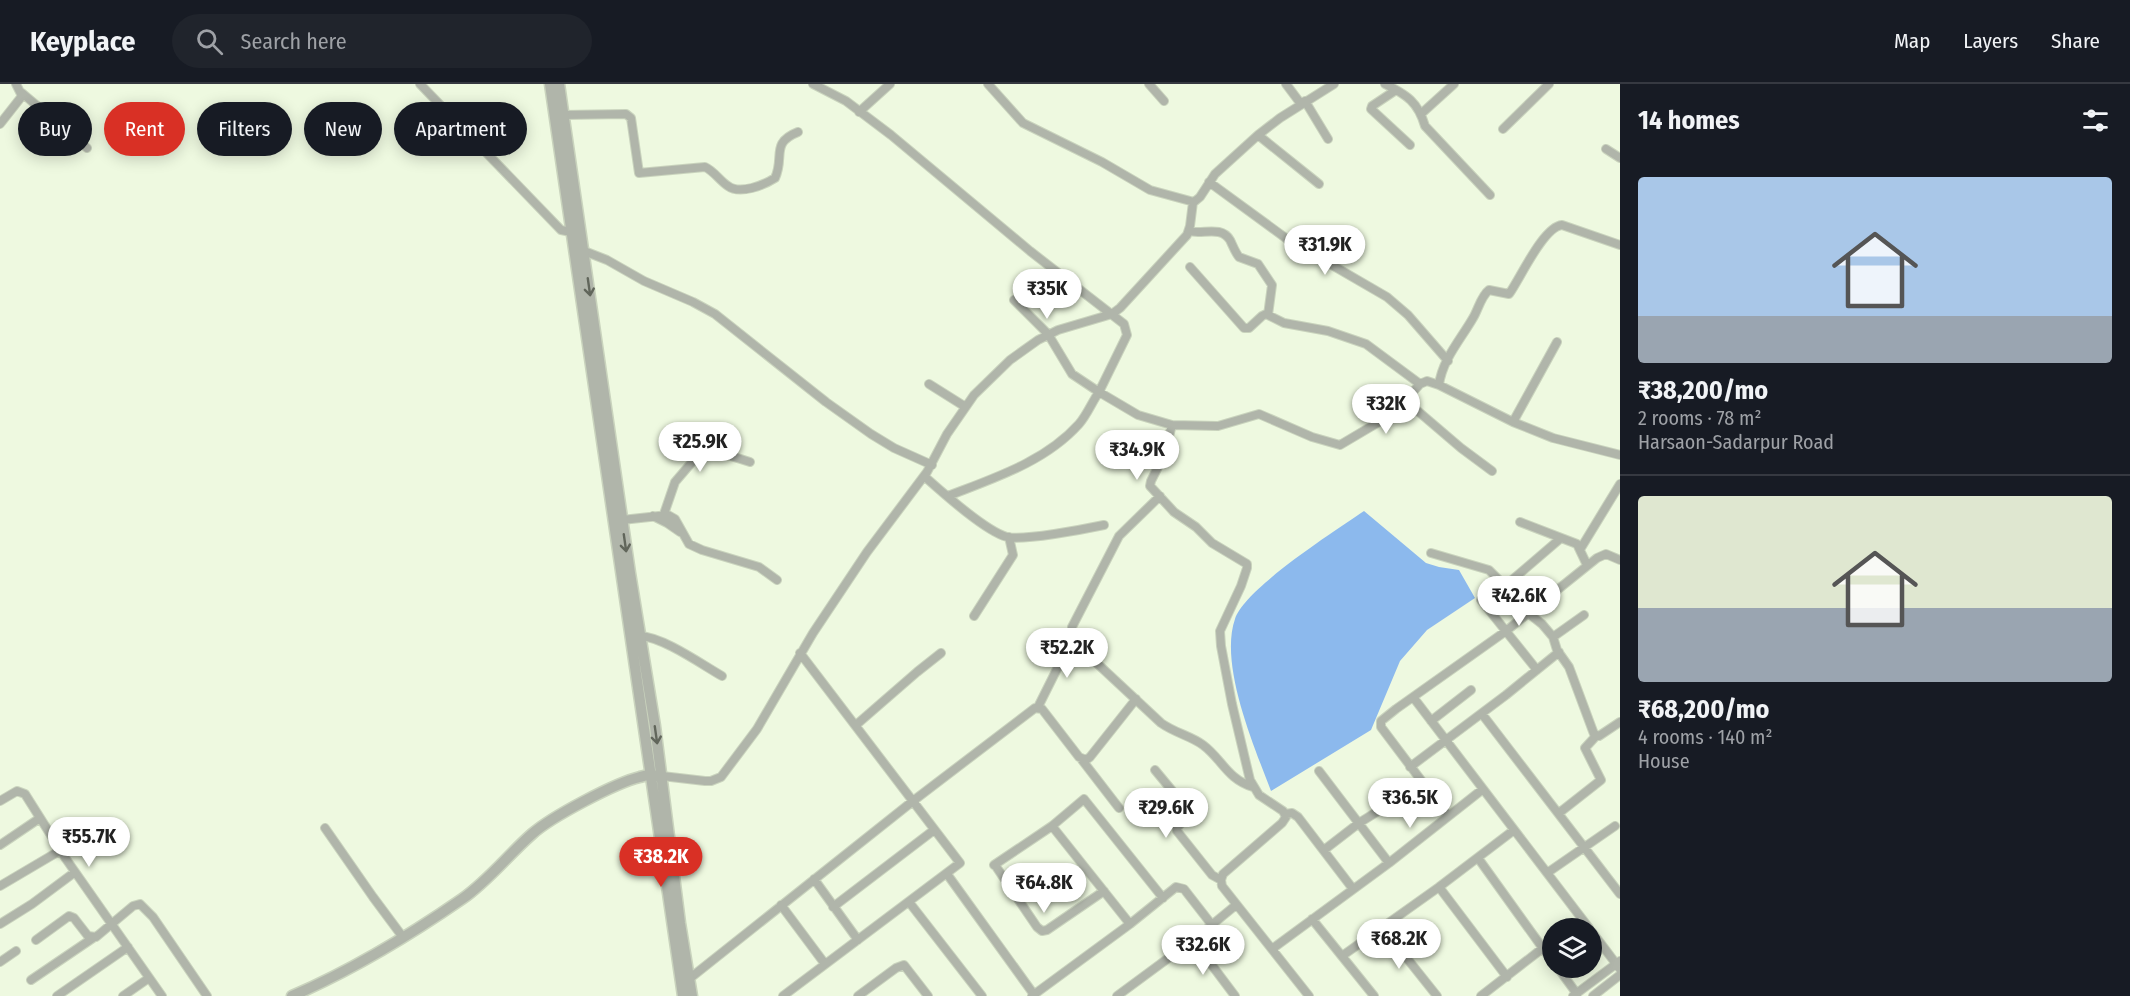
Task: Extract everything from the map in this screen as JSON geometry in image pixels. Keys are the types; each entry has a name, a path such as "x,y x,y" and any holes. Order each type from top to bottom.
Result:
{"street":[{"path":"16,84 33,102"},
{"path":"420,84 561,230 574,229"},
{"path":"550,84 574,229 621,584 656,776 692,996"},
{"path":"559,84 574,229 584,251 640,636 682,996"},
{"path":"813,84 836,95 891,135 1030,251 1124,324 1127,332 1099,392 1081,422 1041,455 948,496"},
{"path":"859,112 890,84"},
{"path":"988,84 1023,123 1102,162 1149,190 1193,201 1198,200 1209,182 1224,165 1258,135 1303,102 1334,84"},
{"path":"1149,84 1164,101"},
{"path":"1286,84 1303,102 1328,140"},
{"path":"1385,84 1406,96 1422,113 1425,126 1490,195"},
{"path":"1422,113 1454,84"},
{"path":"1503,129 1549,84"},
{"path":"1396,90 1371,109 1410,144"},
{"path":"0,124 20,101 22,93"},
{"path":"563,115 626,114 631,118 639,173 705,167 736,190 744,190 775,178 782,143 786,138 798,132"},
{"path":"1258,135 1319,184"},
{"path":"1606,148 1620,159"},
{"path":"1209,182 1284,238 1387,297 1408,315 1448,361"},
{"path":"292,996 355,964 459,901 481,884 542,825 627,781 656,776 705,782 721,777 757,729 800,653 867,552 932,465 964,406 1010,360 1048,334 1112,314 1164,261 1189,231 1193,201"},
{"path":"1439,385 1448,361 1484,293 1489,290 1509,294 1537,249 1555,227 1562,225 1620,245"},
{"path":"1189,231 1198,234 1206,231 1222,232 1229,239 1239,257 1258,264 1272,285 1268,315"},
{"path":"584,251 710,311 871,434 894,448 932,465"},
{"path":"1190,267 1244,328 1249,328 1262,316 1268,315 1284,322 1328,331 1371,346 1420,384"},
{"path":"1014,300 1048,334 1072,374 1138,415 1172,425 1218,426 1259,414 1312,437 1340,445 1380,423 1406,401 1420,384 1427,381 1514,422 1570,444 1620,455"},
{"path":"1514,422 1557,342"},
{"path":"929,384 964,406"},
{"path":"1406,401 1491,471"},
{"path":"1172,425 1164,455 1150,483 1152,488 1174,512 1196,527 1212,543 1248,566 1242,586 1223,622 1220,637 1232,704 1253,787 1265,800 1285,814 1292,813 1298,817 1353,889"},
{"path":"664,514 674,483 699,454 715,451 750,462"},
{"path":"924,476 978,520 1009,537 1071,531 1104,525"},
{"path":"1581,548 1620,484"},
{"path":"689,979 913,801 1038,707 1072,639 1072,627 1116,541 1131,522 1160,496"},
{"path":"622,520 664,514 675,519 688,544 759,567 777,580"},
{"path":"652,515 684,536"},
{"path":"1520,522 1575,543 1581,548 1587,565"},
{"path":"974,616 1013,555 1009,537"},
{"path":"1506,586 1562,538"},
{"path":"1431,553 1486,568 1506,586 1528,614 1539,621 1553,637 1569,667 1592,731 1596,736"},
{"path":"1448,816 1380,724 1383,719 1506,631 1587,565 1603,555 1610,555 1620,560"},
{"path":"1481,600 1537,670"},
{"path":"1553,637 1584,615"},
{"path":"640,636 661,641 722,676"},
{"path":"1072,639 1161,723 1175,733 1200,742 1235,779 1253,787"},
{"path":"1410,767 1482,714 1559,652"},
{"path":"783,996 958,866 960,861 800,653"},
{"path":"856,725 941,653"},
{"path":"1431,722 1472,690"},
{"path":"1413,697 1581,918"},
{"path":"1082,760 1090,757 1136,699"},
{"path":"1038,707 1042,709 1119,808"},
{"path":"1482,714 1620,894"},
{"path":"1559,813 1600,780 1600,775 1585,748 1596,736 1620,722"},
{"path":"1155,770 1189,811 1177,831 1212,876 1221,880"},
{"path":"1319,771 1389,862"},
{"path":"1324,850 1359,823 1423,783"},
{"path":"1272,949 1483,789"},
{"path":"0,801 14,792 22,791 75,872 162,996"},
{"path":"1104,891 1047,930 1042,931 995,867 1052,826 1084,799 1163,898"},
{"path":"1285,814 1286,817 1282,823 1234,863 1223,874 1221,880 1226,892 1309,996"},
{"path":"0,846 40,818"},
{"path":"1052,826 1130,924"},
{"path":"1547,873 1615,826"},
{"path":"325,828 402,936"},
{"path":"833,907 934,830"},
{"path":"1342,956 1514,830"},
{"path":"0,886 61,850"},
{"path":"1478,858 1542,947"},
{"path":"0,924 75,872"},
{"path":"947,874 1034,996 1176,888 1181,887 1212,925"},
{"path":"814,879 858,939"},
{"path":"1439,887 1507,977"},
{"path":"909,902 982,996"},
{"path":"31,980 140,904 153,917 207,996"},
{"path":"781,905 825,964"},
{"path":"1117,996 1236,905"},
{"path":"36,940 69,916 74,918 88,936 93,938"},
{"path":"1312,919 1374,996"},
{"path":"1382,927 1437,996"},
{"path":"1192,940 1234,996"},
{"path":"1564,978 1575,995 1619,965 1602,944"},
{"path":"57,996 128,947"},
{"path":"1481,996 1542,949"},
{"path":"0,962 16,951"},
{"path":"858,996 896,968 904,965 928,996"},
{"path":"1593,996 1620,975"},
{"path":"123,996 149,978"}],"water":[{"path":"1364,511 1426,563 1459,570 1475,598 1427,630 1400,661 1371,730 1271,791 1248,729 1235,682 1231,659 1231,638 1235,619 1242,606 1273,576"}]}
